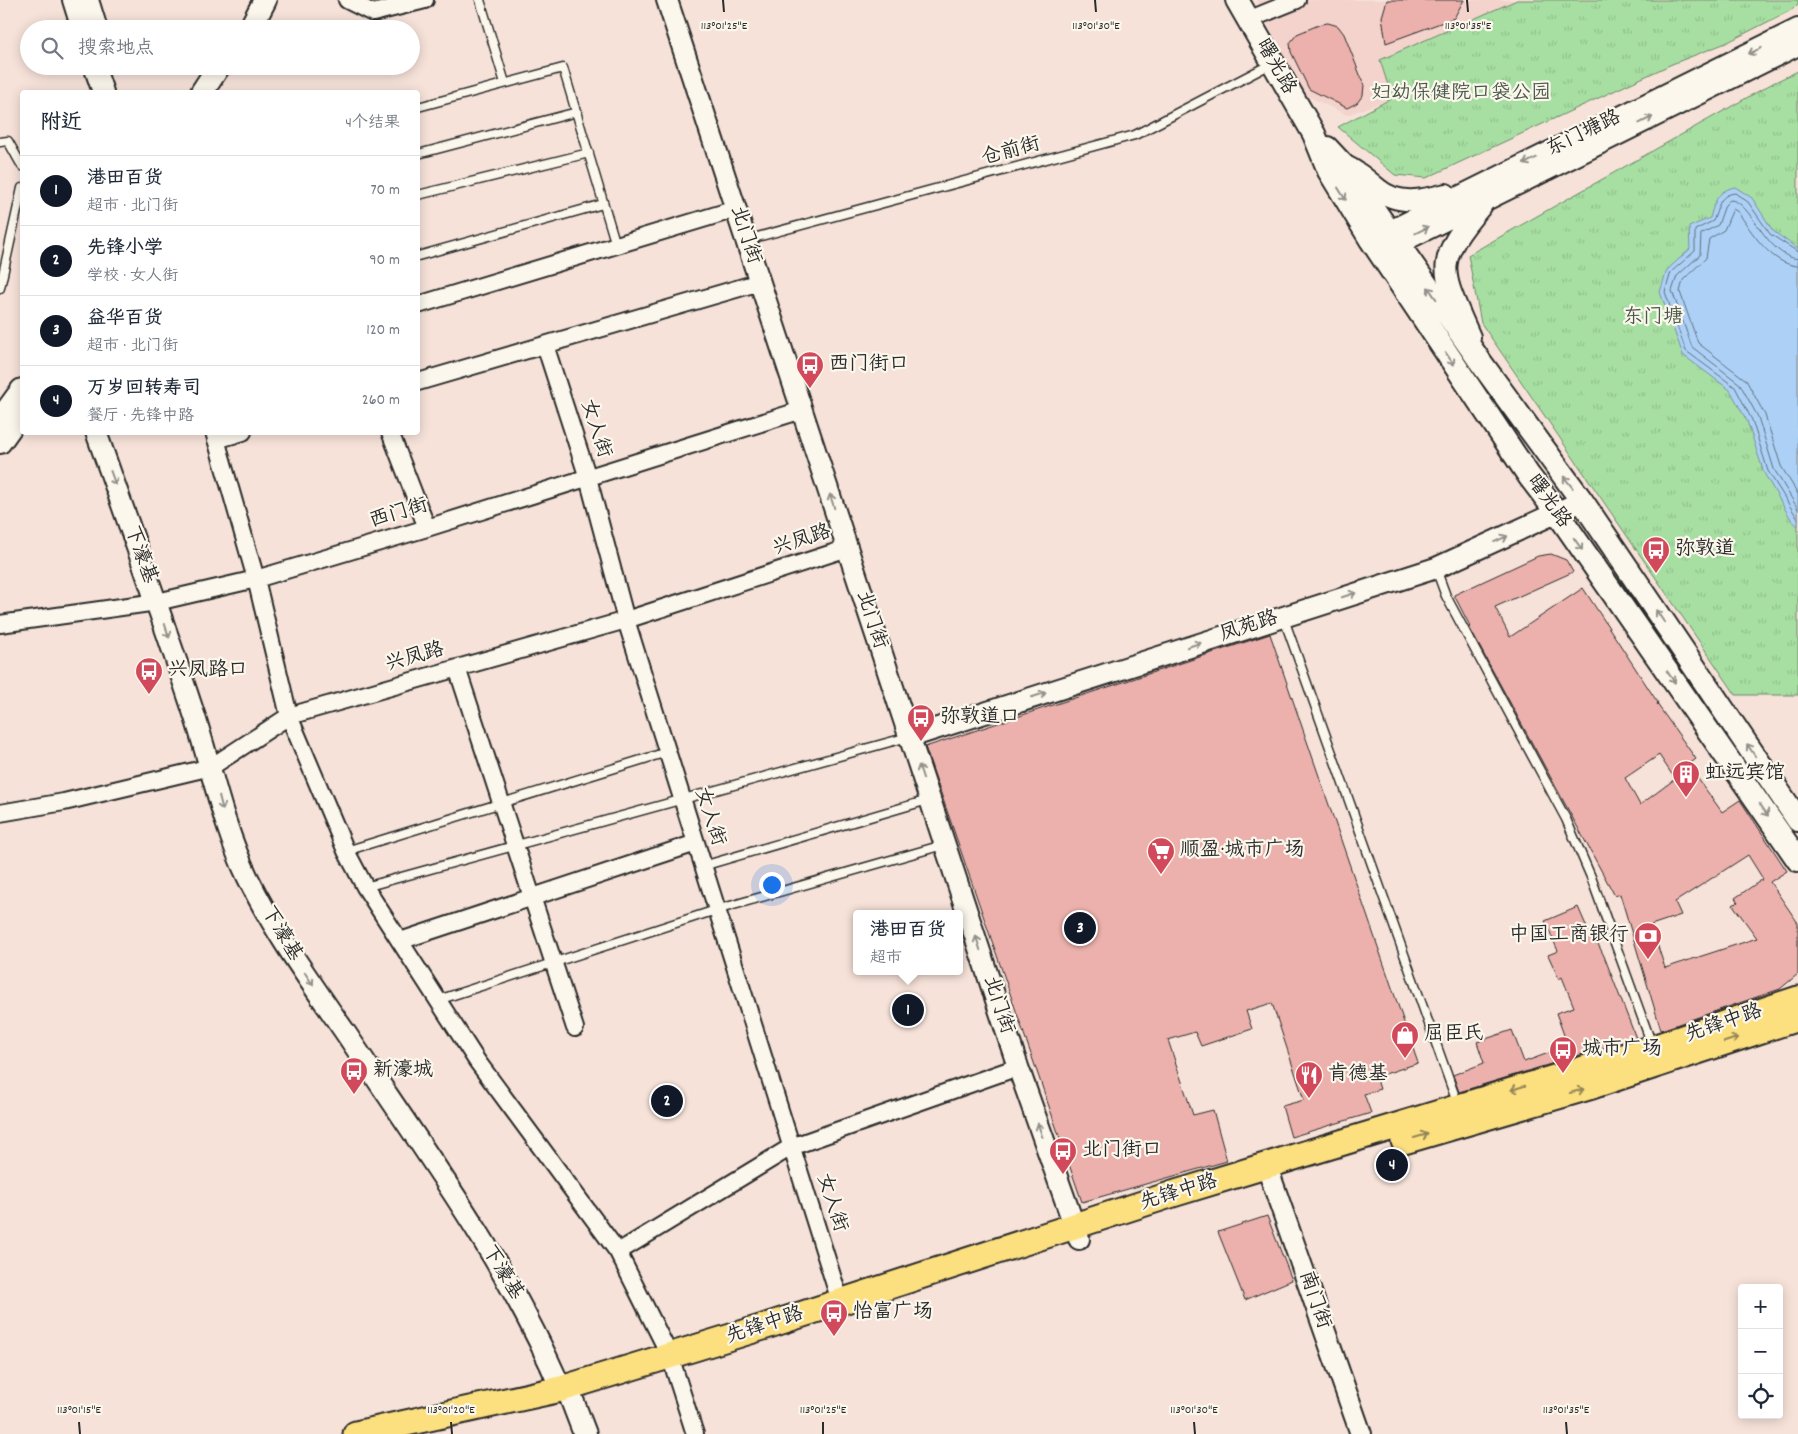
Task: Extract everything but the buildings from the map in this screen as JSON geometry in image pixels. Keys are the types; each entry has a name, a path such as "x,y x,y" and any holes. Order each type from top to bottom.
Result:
{"main road":[{"path":"242,20 252,0"},
{"path":"255,20 265,0"},
{"name":"曙光路","path":"1237,0 1314,134 1329,172 1482,364 1582,501 1798,820"},
{"path":"203,90 213,75"},
{"path":"217,90 226,75"},
{"name":"曙光路","path":"1314,134 1342,164 1384,242 1529,476 1558,514 1798,860"},
{"path":"0,420 20,393"},
{"path":"0,442 20,415"},
{"name":"先锋中路","path":"672,1362 840,1301 1076,1232 1179,1206 1459,1106 1653,1048 1798,999"},
{"name":"先锋中路","path":"1269,1173 1592,1086 1798,1018"},
{"name":"先锋中路","path":"564,1398 1076,1232"},
{"path":"356,1434 564,1398"},
{"path":"410,1434 564,1398"},
{"name":"下濠基","path":"564,1398 572,1434"},
{"name":"下濠基","path":"564,1398 585,1434"}],"street":[{"path":"73,0 79,20"},
{"path":"88,0 94,20"},
{"path":"347,0 373,13 426,0"},
{"name":"北门街","path":"667,0 1018,1067 1076,1232"},
{"path":"1248,20 1297,0"},
{"name":"东门塘路","path":"1384,242 1798,29"},
{"name":"东门塘路","path":"1484,191 1798,45"},
{"path":"97,75 102,90"},
{"path":"111,75 115,90"},
{"path":"1342,164 1358,172 1387,195 1405,200 1425,200 1484,191"},
{"path":"1482,364 1452,295 1446,270 1452,243 1484,191"},
{"path":"420,304 736,209"},
{"path":"420,381 760,282"},
{"name":"女人街","path":"545,345 588,478 626,620 840,1301"},
{"name":"西门街","path":"0,624 157,602 256,579 427,528 802,410"},
{"name":"下濠基","path":"97,435 157,602 211,767 227,827 247,876 294,957 391,1101 504,1275 526,1312 564,1398"},
{"path":"391,435 427,528"},
{"path":"215,436 256,579 289,716 346,850 365,887 477,1061 618,1252 672,1362 695,1434"},
{"name":"凤苑路","path":"910,737 1436,568 1558,514 1582,501"},
{"name":"兴凤路","path":"0,813 64,802 211,767 289,716 626,620 848,548"},
{"path":"457,668 575,1028"},
{"path":"400,941 696,844"},
{"path":"618,1252 791,1146 1018,1067"},
{"name":"南门街","path":"1269,1173 1361,1434"}],"lane":[{"path":"480,0 505,83"},
{"name":"仓前街","path":"746,240 1135,135 1272,63"},
{"path":"420,106 563,68 616,246"},
{"path":"420,153 577,112"},
{"path":"0,142 8,141 20,162"},
{"path":"420,195 589,153"},
{"path":"0,288 20,197"},
{"path":"420,255 604,204"},
{"path":"1436,568 1446,596 1566,819 1591,877 1653,1048"},
{"path":"1283,617 1459,1106"},
{"path":"365,887 910,737"},
{"path":"346,850 667,752"},
{"path":"702,866 930,799"},
{"path":"438,1000 716,910 945,845"}],"shaded area":[{"path":"1257,0 1527,0 1380,60 1392,98 1347,115 1299,92"}],"green space":[{"name":"妇幼保健院口袋公园","path":"1517,0 1798,0 1798,4 1793,9 1726,43 1672,64 1426,178 1395,175 1338,127 1392,98 1380,60"},
{"name":"东门塘","path":"1798,71 1798,695 1736,695 1481,323 1468,255 1773,83"}],"water":[{"name":"东门塘","path":"1735,187 1752,198 1773,231 1798,249 1798,526 1792,521 1764,473 1747,421 1730,390 1683,355 1660,292 1667,270 1690,249 1689,227 1710,218 1720,194"}],"place":[{"name":"西门街口","path":"810,389"},
{"name":"弥敦道","path":"1656,574"},
{"name":"兴凤路口","path":"149,695"},
{"name":"弥敦道口","path":"921,742"},
{"name":"虹远宾馆","path":"1686,798"},
{"name":"顺盈·城市广场","path":"1161,875"},
{"name":"益华百货","path":"1080,928"},
{"name":"中国工商银行","path":"1648,960"},
{"name":"港田百货","path":"908,1010"},
{"name":"屈臣氏","path":"1405,1059"},
{"name":"城市广场","path":"1563,1074"},
{"name":"新濠城","path":"354,1095"},
{"name":"肯德基","path":"1309,1099"},
{"name":"先锋小学","path":"667,1101"},
{"name":"万岁回转寿司","path":"1392,1165"},
{"name":"北门街口","path":"1063,1175"},
{"name":"怡富广场","path":"834,1337"}]}
